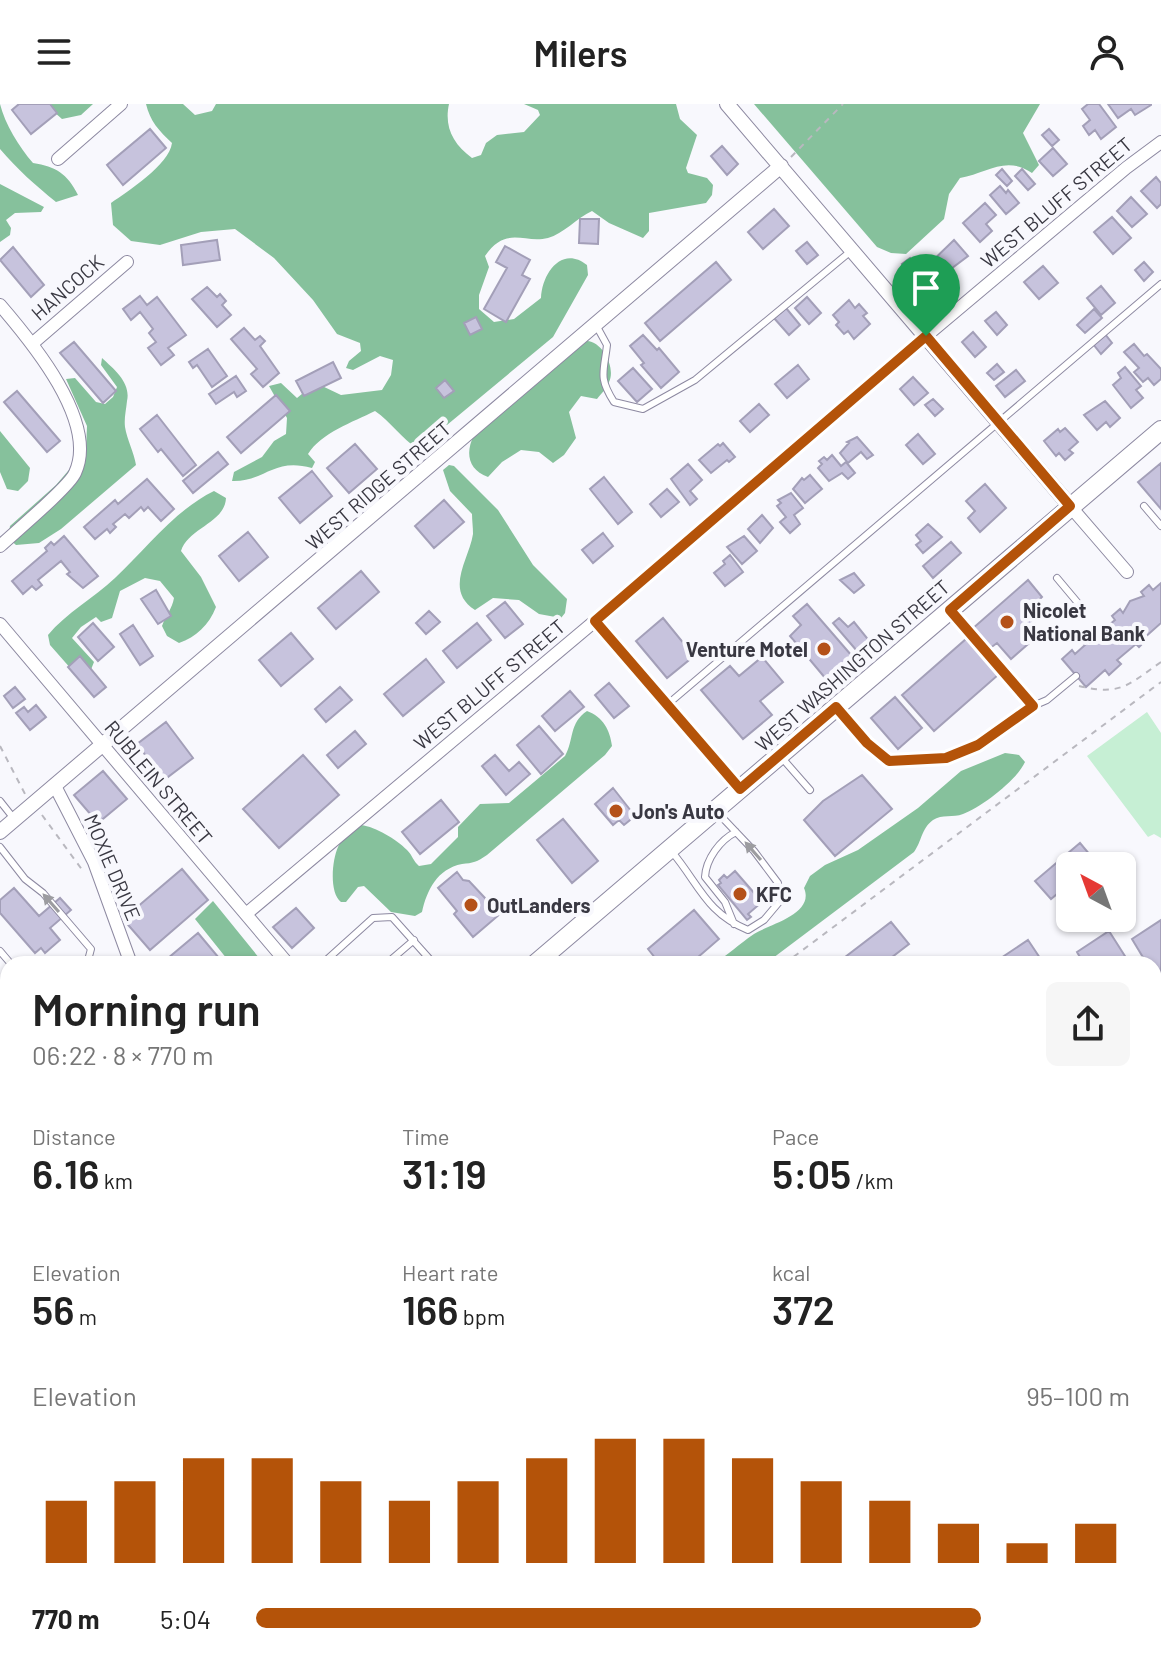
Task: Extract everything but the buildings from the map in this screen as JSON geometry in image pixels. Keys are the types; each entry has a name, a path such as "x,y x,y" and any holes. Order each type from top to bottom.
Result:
{"main road":[{"name":"WEST WASHINGTON STREET","path":"544,956 1161,430"}],"street":[{"path":"58,159 121,104"},
{"path":"727,104 1127,572"},
{"name":"WEST BLUFF STREET","path":"246,914 595,621 926,336 1161,142"},
{"name":"WEST RIDGE STREET","path":"0,832 781,166"},
{"name":"HANCOCK","path":"33,343 127,262"},
{"path":"0,305 33,343 74,417 82,444 75,474 0,546"},
{"path":"595,621 740,789"},
{"name":"RUBLEIN STREET","path":"0,624 281,956"},
{"name":"MOXIE DRIVE","path":"55,786 94,862 128,956"}],"lane":[{"path":"596,325 607,345 601,369 604,386 614,402 643,409 695,380 853,249"},
{"path":"668,704 1161,284"},
{"path":"1144,506 1161,526"},
{"path":"1057,578 1083,609"},
{"path":"950,610 1033,706"},
{"path":"836,707 867,743 889,761 946,758 978,745 1033,706 1047,700 1076,676"},
{"path":"780,755 810,790"},
{"path":"0,801 15,820"},
{"path":"670,849 697,889 726,921 748,930 764,920 780,901 778,883 716,810"},
{"path":"734,924 725,902 705,877 706,866 716,850 736,832"},
{"path":"0,847 25,879 43,893 91,949 89,956"},
{"path":"331,956 373,918 392,917 427,956"},
{"path":"395,956 414,940"}],"path":[{"path":"781,166 843,104"},
{"path":"1068,683 1114,691 1161,662"},
{"path":"795,956 1161,682"},
{"path":"0,746 24,792"},
{"path":"41,813 83,870"}],"green space":[{"path":"0,104 13,135 33,163 60,172 78,195 56,202 26,177 0,149"},
{"path":"45,104 93,104 81,115 62,119"},
{"path":"146,104 183,104 195,115 212,111 216,104 449,104 449,128 460,147 472,158 481,155 486,143 497,135 524,132 540,115 538,110 524,104 676,104 680,119 697,135 686,168 688,173 707,178 713,185 712,195 706,203 649,213 649,231 643,238 609,223 592,211 548,238 508,238 500,241 485,256 489,267 479,295 479,309 494,322 514,319 541,298 549,271 562,260 569,258 587,265 588,275 553,337 418,449 375,411 321,440 308,454 315,462 312,468 288,466 253,478 232,481 234,472 262,457 274,441 286,434 287,418 269,386 281,383 297,398 308,389 320,385 341,395 382,390 391,375 393,360 380,356 353,370 346,368 361,351 360,343 337,334 313,300 274,258 235,229 201,232 160,245 131,241 113,225 111,203 156,168 164,160 172,143 150,116"},
{"path":"754,104 1040,104 1023,133 1039,165 1032,173 1014,165 1005,165 960,178 949,194 944,219 906,254 891,253 877,247"},
{"path":"0,184 44,207 41,212 15,213 6,220 11,228 10,235 0,242"},
{"path":"587,341 603,351 611,376 597,399 581,396 569,412 576,438 564,455 553,463 539,452 521,450 502,462 488,477 476,470 469,454 474,435"},
{"path":"102,358 121,377 127,388 125,427 136,465 61,529 39,543 16,545 8,538 10,526 56,485 86,450 87,426 66,379 75,378 96,402 105,404 113,397 117,387 101,365"},
{"path":"0,431 30,468 28,481 18,491 7,489 0,472"},
{"path":"449,465 454,466 498,510 533,565 567,599 561,618 539,614 519,600 493,598 475,610 466,602 460,584 473,534 472,514 450,491 443,470"},
{"path":"214,491 226,498 224,507 220,514 185,543 181,551 201,577 216,607 206,625 179,643 167,636 162,626 174,598 160,581 145,578 120,591 112,618 101,622 96,617 72,638 94,662 90,672 72,670 50,645 48,635 115,578 174,519"},
{"path":"587,711 601,720 610,735 612,746 605,755 487,855 475,862 453,867 440,876 430,888 422,912 415,916 391,912 364,886 358,887 346,902 337,898 333,876 336,853 342,841 361,825 397,842 419,866 431,864 458,837 458,827 480,804 509,803 565,756 577,721"},
{"path":"1147,712 1161,733 1161,838 1154,834 1148,837 1087,756"},
{"path":"1005,753 1019,755 1025,762 1007,785 989,799 959,815 933,820 926,827 914,852 776,956 724,956 754,934 797,911 806,897 804,888 810,876 825,865 858,850 918,808 961,771"},
{"path":"213,901 258,956 225,956 195,919"}],"place":[{"name":"Nicolet National Bank","path":"1007,622"},
{"name":"Venture Motel","path":"824,649"},
{"name":"Jon's Auto","path":"616,811"},
{"name":"KFC","path":"740,894"},
{"name":"OutLanders","path":"471,905"}],"route":[{"path":"926,336 1070,506 950,610 1033,706 978,745 946,758 889,761 875,752 836,707 740,789 595,621 926,336"}]}
